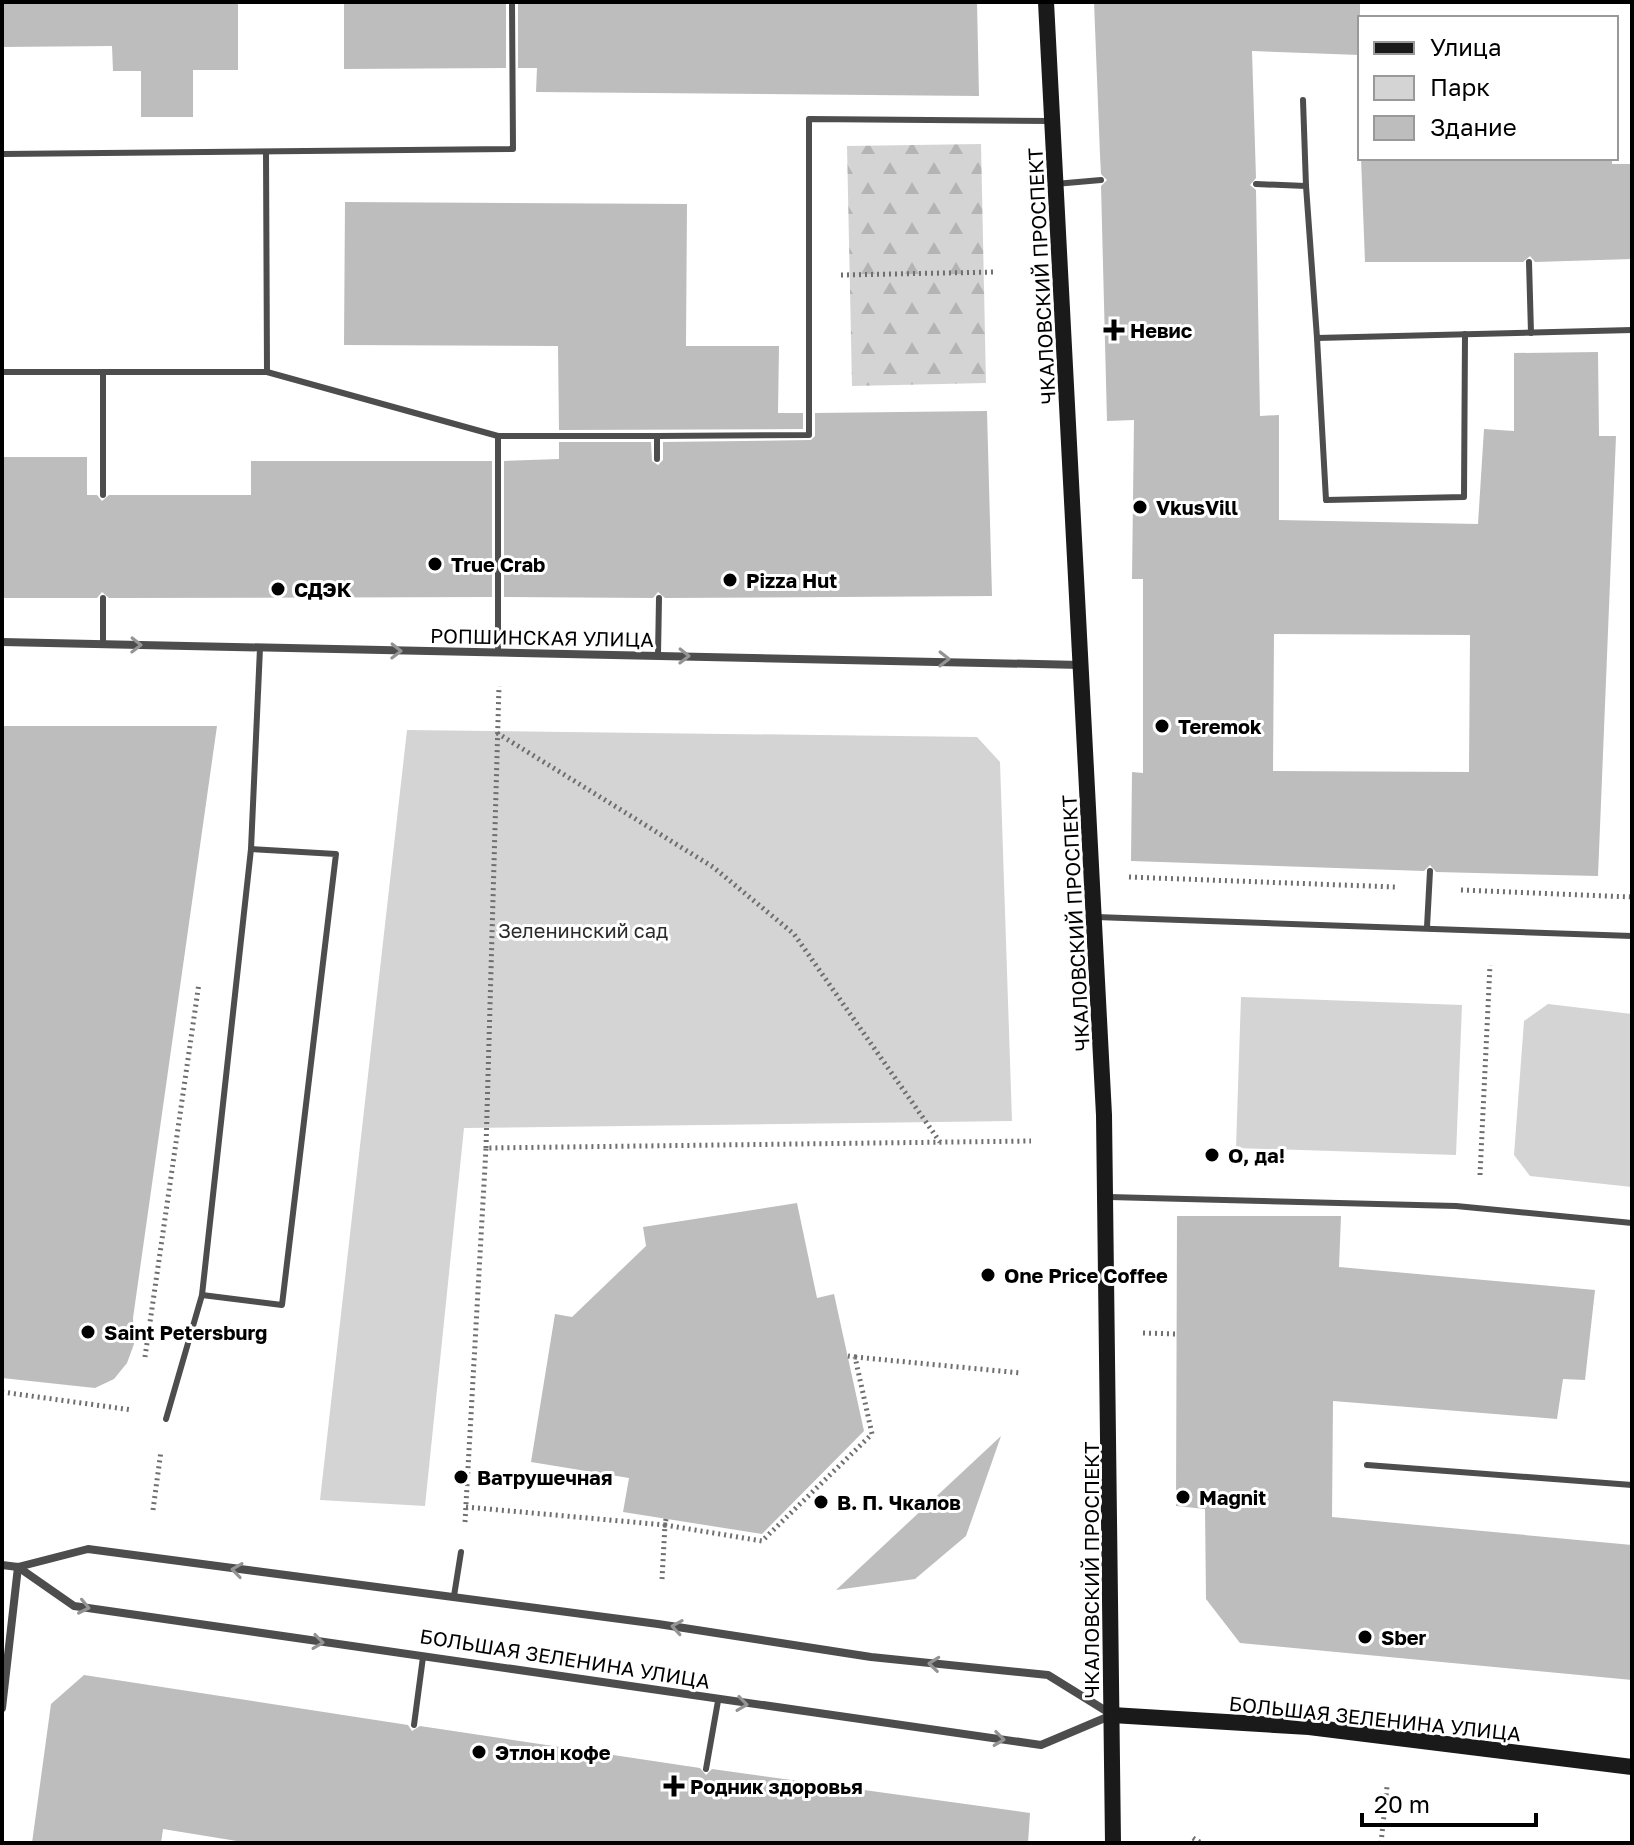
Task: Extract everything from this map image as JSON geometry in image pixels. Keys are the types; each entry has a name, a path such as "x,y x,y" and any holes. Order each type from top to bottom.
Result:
{"street":[{"name":"ЧКАЛОВСКИЙ ПРОСПЕКТ","path":"1046,2 1095,917 1105,1196 1113,1843"},
{"name":"РОПШИНСКАЯ УЛИЦА","path":"2,642 1082,665"},
{"name":"БОЛЬШАЯ ЗЕЛЕНИНА УЛИЦА","path":"2,1565 18,1567 88,1549 454,1596 871,1657 1048,1675 1112,1715"},
{"name":"БОЛЬШАЯ ЗЕЛЕНИНА УЛИЦА","path":"18,1567 74,1606 718,1701 1041,1745 1112,1715 1309,1727 1632,1767"},
{"path":"2,1708 18,1567"}],"lane":[{"path":"2,154 513,149 512,2"},
{"path":"1303,100 1326,500 1464,497 1465,334"},
{"path":"2,372 267,372 498,436 809,435 809,119 1052,121"},
{"path":"266,152 267,372"},
{"path":"1055,184 1101,180"},
{"path":"1256,184 1306,186"},
{"path":"1529,262 1531,333"},
{"path":"1317,338 1632,330"},
{"path":"103,372 103,495"},
{"path":"498,436 498,653"},
{"path":"657,436 657,459"},
{"path":"103,598 103,644"},
{"path":"658,655 659,598"},
{"path":"166,1419 202,1295 251,849 260,648"},
{"path":"202,1295 282,1305 336,854 251,849"},
{"path":"1427,927 1430,871"},
{"path":"1095,917 1632,936"},
{"path":"1105,1196 1479,1208 1632,1223"},
{"path":"1367,1465 1632,1485"},
{"path":"454,1596 461,1552"},
{"path":"414,1725 423,1657"},
{"path":"706,1769 718,1701"}],"path":[{"path":"809,276 996,272"},
{"path":"461,1552 486,1148 498,653"},
{"path":"497,733 713,867 794,934 941,1142"},
{"path":"1123,877 1632,897"},
{"path":"1479,1208 1491,931"},
{"path":"144,1360 200,973"},
{"path":"486,1148 1031,1141"},
{"path":"1142,1333 1177,1334"},
{"path":"848,1356 1021,1373"},
{"path":"466,1507 666,1522 762,1541 872,1434 855,1357"},
{"path":"2,1392 132,1410 166,1419 153,1510"},
{"path":"132,1410 135,1398"},
{"path":"662,1579 666,1522"},
{"path":"1381,1843 1387,1787"},
{"path":"1193,1838 1201,1843"}],"green space":[{"path":"981,144 986,383 852,386 847,146"},
{"name":"Зеленинский сад","path":"407,730 977,737 1000,762 1012,1121 464,1128 425,1506 320,1500"},
{"path":"1241,997 1462,1005 1456,1155 1236,1148"},
{"path":"1548,1004 1632,1014 1632,1187 1530,1176 1514,1155 1524,1021"}],"building":[{"path":"2,2 238,2 238,70 193,70 193,117 141,117 141,71 113,71 112,46 2,47"},
{"path":"344,2 506,2 506,68 344,69"},
{"path":"518,2 977,2 979,96 536,92 537,68 518,68"},
{"path":"1094,2 1360,2 1358,55 1252,51 1256,178 1250,185 1256,190 1260,416 1279,415 1279,520 1478,524 1484,429 1514,431 1514,353 1598,352 1599,436 1616,436 1598,876 1436,872 1430,865 1424,871 1131,861 1132,772 1143,773 1143,579 1132,579 1134,420 1107,421 1101,186 1107,180 1101,174","holes":["1274,634 1470,635 1469,772 1273,771"]},
{"path":"1361,160 1612,160 1612,164 1632,164 1632,259 1535,262 1530,256 1523,262 1365,262"},
{"path":"345,202 687,204 686,346 779,346 778,413 803,413 803,429 559,430 558,346 344,345"},
{"path":"987,411 992,596 665,598 658,592 653,598 504,597 504,461 559,459 559,442 651,442 652,461 658,465 663,460 663,442 811,440 815,436 815,413"},
{"path":"2,457 87,457 87,495 97,495 102,501 109,495 251,495 251,461 492,461 492,597 109,598 102,592 97,598 2,598"},
{"path":"2,726 217,726 133,1318 134,1344 127,1363 114,1379 95,1388 2,1378"},
{"path":"797,1203 817,1298 834,1294 864,1431 762,1534 623,1512 629,1478 531,1462 555,1314 572,1317 646,1246 643,1227"},
{"path":"1177,1216 1341,1216 1339,1267 1595,1290 1585,1380 1563,1379 1557,1419 1333,1401 1332,1517 1632,1545 1632,1680 1240,1643 1206,1599 1205,1509 1176,1506"},
{"path":"1001,1436 966,1536 915,1579 836,1590"},
{"path":"84,1675 408,1725 412,1731 420,1726 700,1768 706,1775 712,1769 1030,1813 1028,1843 249,1843 163,1829 161,1843 32,1843 51,1704"}],"place":[{"name":"Невис","path":"1114,330"},
{"name":"VkusVill","path":"1140,507"},
{"name":"True Crab","path":"435,564"},
{"name":"Pizza Hut","path":"730,580"},
{"name":"СДЭК","path":"278,589"},
{"name":"Teremok","path":"1162,726"},
{"name":"О, да!","path":"1212,1155"},
{"name":"One Price Coffee","path":"988,1275"},
{"name":"Saint Petersburg","path":"88,1332"},
{"name":"Ватрушечная","path":"461,1477"},
{"name":"Magnit","path":"1183,1497"},
{"name":"В. П. Чкалов","path":"821,1502"},
{"name":"Sber","path":"1365,1637"},
{"name":"Этлон кофе","path":"479,1752"},
{"name":"Родник здоровья","path":"674,1786"}]}
